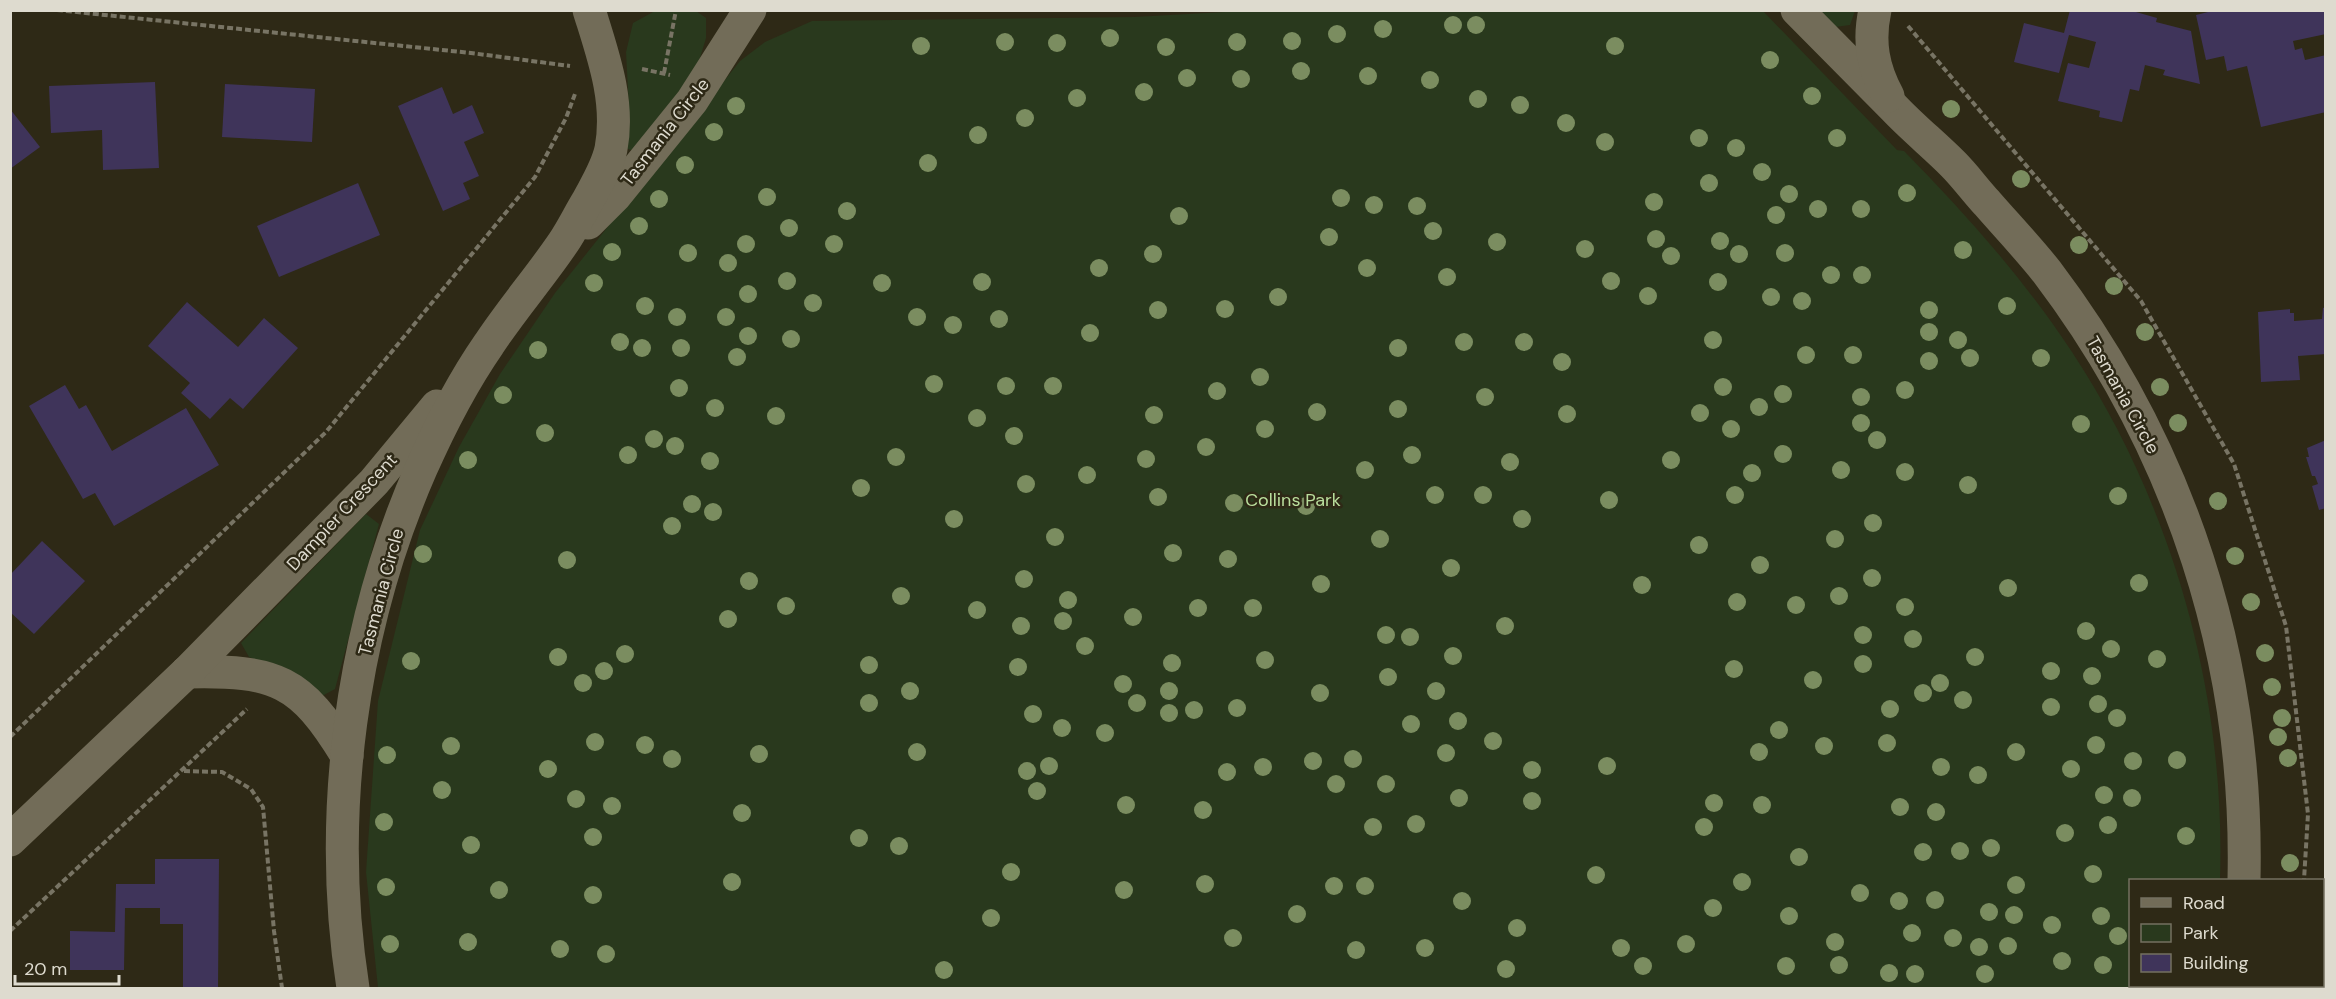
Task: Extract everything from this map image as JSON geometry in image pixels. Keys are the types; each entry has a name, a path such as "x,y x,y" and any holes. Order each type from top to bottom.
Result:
{"street":[{"name":"Tasmania Circle","path":"353,988 345,920 342,847 347,756 360,667 388,556 420,470 441,426 488,345 565,240 598,181 611,148 613,119 596,69 589,10"},
{"name":"Tasmania Circle","path":"565,240 603,210 702,87 750,10"},
{"name":"Tasmania Circle","path":"1797,10 1955,166 2046,271 2082,321 2141,420 2192,539 2210,594 2225,657 2242,778 2244,879"},
{"path":"1875,10 1871,35 1873,59 1882,84 1896,110"},
{"name":"Dampier Crescent","path":"10,840 187,672 374,482 488,345"},
{"path":"187,672 225,671 252,674 276,681 312,706 329,727 347,756"}],"path":[{"path":"57,10 471,53 596,69 625,66 664,73 702,87"},
{"path":"664,73 676,10"},
{"path":"10,737 326,432 535,177 566,118 596,69"},
{"path":"10,932 276,681"},
{"path":"183,771 222,772 251,789 263,807 274,931 282,988"}],"green space":[{"name":"Collins Park","path":"1261,10 1763,11 1897,150 1904,151 1993,247 2054,325 2072,352 2108,412 2139,474 2165,539 2186,605 2203,673 2214,742 2220,811 2220,879 2129,879 2129,987 2212,988 378,988 366,872 378,701 420,530 459,447 500,374 555,293 740,61 765,42 812,21 1134,17"},
{"path":"655,11 696,11 706,18 706,38 696,71 636,152 623,147 629,109 626,52 633,23"},
{"path":"1819,11 1855,11 1850,25 1835,27"},
{"path":"366,514 379,524 335,689 322,696 290,676 249,657 241,643"}],"building":[{"path":"2070,10 2129,10 2157,18 2156,22 2191,31 2200,84 2163,75 2165,70 2145,65 2139,91 2130,89 2122,122 2099,117 2100,111 2058,101 2068,63 2089,68 2096,42 2069,35 2059,73 2014,62 2024,23 2064,33"},
{"path":"2216,10 2326,10 2326,34 2293,41 2295,50 2302,48 2305,60 2326,55 2326,112 2261,127 2247,66 2227,71 2224,56 2206,60 2196,15"},
{"path":"155,82 159,168 103,170 102,130 51,133 49,86"},
{"path":"225,84 315,89 312,142 222,137"},
{"path":"442,87 453,114 472,105 484,133 464,142 479,176 463,183 470,199 443,211 398,106"},
{"path":"10,109 40,147 10,169"},
{"path":"358,183 380,235 279,277 257,226"},
{"path":"187,302 238,347 264,318 298,348 243,409 230,398 210,419 181,393 190,383 148,346"},
{"path":"2326,307 2326,354 2298,356 2300,380 2261,382 2258,312 2290,309 2290,313 2294,313 2294,321 2322,319 2323,308"},
{"path":"65,385 79,409 86,405 112,451 186,408 219,465 114,526 95,493 83,499 29,406"},
{"path":"2326,440 2326,508 2319,510 2312,486 2318,484 2315,476 2312,476 2306,457 2309,457 2307,448"},
{"path":"42,541 85,581 34,634 10,612 10,575"},
{"path":"155,859 219,859 218,988 183,988 183,924 160,924 160,908 125,908 124,970 70,970 70,931 115,932 116,884 155,884"}]}
